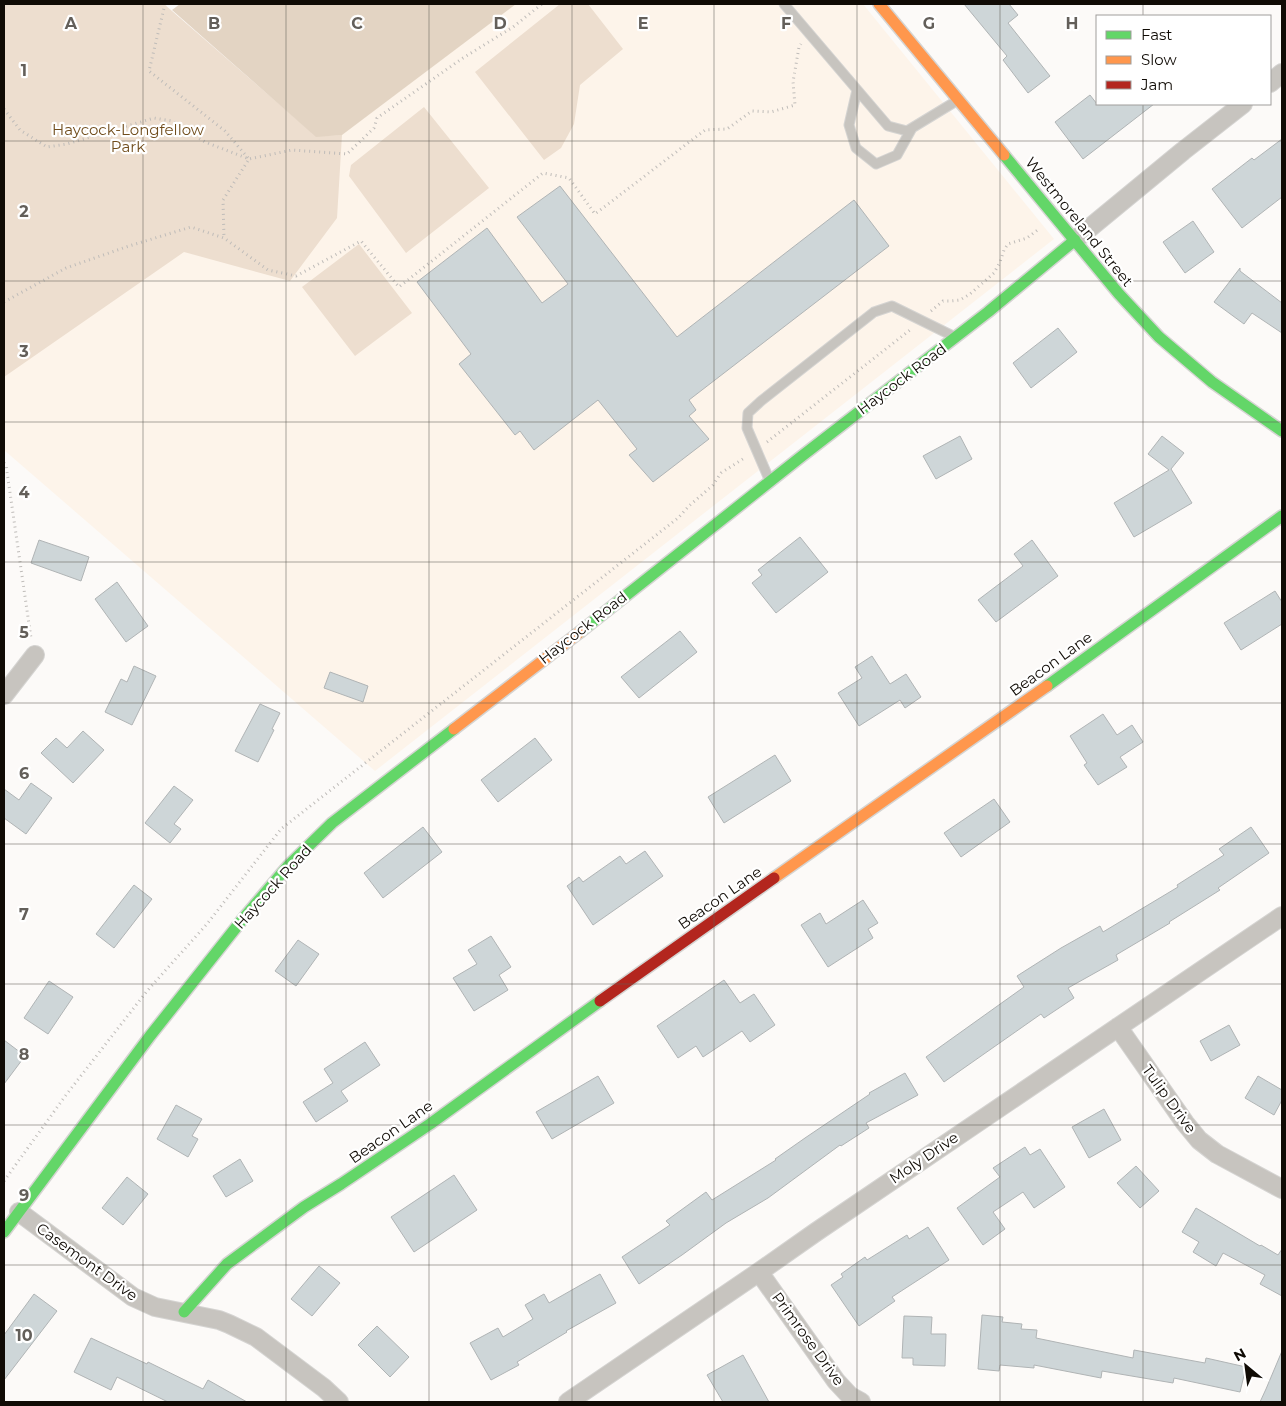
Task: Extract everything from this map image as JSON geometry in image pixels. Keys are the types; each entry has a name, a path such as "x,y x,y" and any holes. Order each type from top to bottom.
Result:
{"main road":[{"name":"Westmoreland Street","path":"889,7 958,99 1116,292 1140,318 1172,350 1204,376 1282,431"},
{"name":"Haycock Road","path":"4,1232 150,1036 242,920 288,866 332,823 988,312 1075,240"},
{"name":"Beacon Lane","path":"184,1312 227,1264 304,1207 342,1184 430,1124 610,994 999,720 1282,516"}],"street":[{"path":"1271,82 1282,73"},
{"name":"Haycock Road","path":"1075,240 1242,105"},
{"path":"4,695 35,655"},
{"name":"Moly Drive","path":"568,1402 1282,916"},
{"name":"Tulip Drive","path":"1118,1026 1185,1123 1199,1140 1217,1154 1282,1189"},
{"name":"Casemont Drive","path":"19,1212 133,1297 154,1307 219,1320 256,1337 340,1402"},
{"name":"Primrose Drive","path":"759,1272 836,1381 850,1396 861,1402"}],"lane":[{"path":"784,4 888,126 907,131 958,99"},
{"path":"858,90 849,125 856,148 876,164 897,155 913,127"},
{"path":"770,481 747,428 748,413 874,312 892,306 956,337"}],"path":[{"path":"165,4 149,71 225,131 249,159"},
{"path":"4,109 20,130 48,147 67,144 154,118 172,121 205,142 249,159 292,150 347,154 374,128 377,118 463,58 513,27 542,4"},
{"path":"4,302 66,268 191,227 224,238 268,270 296,276 361,241 399,286 543,174 569,178 596,214 705,130 727,129 752,111 771,112 795,105 793,82 799,47 811,36"},
{"path":"224,238 223,200 249,159"},
{"path":"4,463 6,465 27,615 35,655"}],"shaded area":[{"path":"180,4 516,4 342,135 316,137 172,10"},
{"path":"483,4 863,4 1054,239 375,771 4,450 4,370"}],"green space":[{"name":"Haycock-Longfellow Park","path":"4,4 164,4 316,136 342,135 337,218 290,281 184,252 4,377"},
{"path":"560,4 588,4 623,49 580,85 574,124 561,148 544,160 475,72"},
{"path":"424,107 489,188 406,253 349,176 351,165"},
{"path":"359,244 412,313 355,356 302,287"}],"building":[{"path":"964,4 1009,4 1018,15 1008,23 1050,76 1028,93 1003,60 1007,56"},
{"path":"1090,95 1096,105 1153,105 1083,159 1055,122"},
{"path":"1282,139 1282,197 1242,228 1212,189 1252,158 1254,160"},
{"path":"560,186 677,337 854,200 889,246 689,400 696,410 689,416 709,439 653,482 629,455 637,449 598,400 534,450 520,431 515,435 459,364 471,354 417,282 487,228 542,303 568,284 517,217"},
{"path":"1193,221 1214,252 1185,273 1163,242"},
{"path":"1240,268 1240,271 1282,303 1282,333 1252,313 1244,324 1214,302"},
{"path":"1058,328 1077,352 1031,388 1013,363"},
{"path":"960,436 972,459 936,479 923,456"},
{"path":"1162,436 1184,453 1171,469 1192,503 1134,537 1114,503 1169,470 1148,454"},
{"path":"800,537 828,572 776,613 752,583 762,575 758,570"},
{"path":"39,540 89,557 81,581 31,563"},
{"path":"1032,540 1058,576 996,622 978,600 1023,566 1014,554"},
{"path":"117,582 148,626 126,642 95,599"},
{"path":"1275,591 1282,602 1282,624 1241,650 1224,623"},
{"path":"680,631 697,652 639,698 621,677"},
{"path":"872,656 890,684 906,674 921,697 905,708 900,700 859,726 838,693 862,678 855,667"},
{"path":"134,666 156,676 132,725 105,712 121,679 127,682"},
{"path":"330,672 368,686 363,702 324,688"},
{"path":"260,704 280,713 258,762 235,751"},
{"path":"1103,714 1117,735 1132,725 1143,742 1120,757 1127,767 1098,785 1084,765 1087,763 1070,736"},
{"path":"83,731 104,750 73,783 41,753 56,738 67,748"},
{"path":"535,738 552,760 498,802 481,780"},
{"path":"775,755 791,781 724,823 708,797"},
{"path":"31,783 52,798 26,834 4,818 4,789 19,800"},
{"path":"174,786 193,800 174,824 181,829 170,843 145,823"},
{"path":"994,799 1010,822 961,857 944,833"},
{"path":"423,827 442,852 383,898 364,873"},
{"path":"1251,827 1269,853 1218,888 1220,890 1116,955 1118,960 1068,988 1074,998 1044,1018 1041,1014 944,1082 926,1057 1024,987 1017,976 1100,926 1103,932 1178,887 1177,885 1224,855 1219,849"},
{"path":"645,851 663,876 593,925 567,886 579,877 583,882 620,856 626,864"},
{"path":"134,885 152,899 114,948 96,934"},
{"path":"863,900 878,923 868,929 873,938 828,967 801,925 820,913 826,924"},
{"path":"491,936 511,967 499,975 508,990 474,1011 453,978 477,964 468,950"},
{"path":"298,940 319,954 296,986 275,971"},
{"path":"724,980 740,1003 754,994 775,1025 750,1042 742,1031 703,1057 696,1046 678,1058 657,1026"},
{"path":"49,981 73,997 48,1034 24,1018"},
{"path":"1229,1025 1240,1045 1211,1061 1200,1041"},
{"path":"4,1040 25,1056 4,1084"},
{"path":"365,1042 380,1065 341,1091 348,1101 316,1122 303,1102 333,1083 324,1069"},
{"path":"905,1073 918,1095 866,1123 869,1128 840,1145 768,1198 726,1223 639,1284 622,1257 670,1225 666,1221 706,1192 712,1200 776,1160 869,1093"},
{"path":"598,1076 614,1103 552,1139 536,1112"},
{"path":"1258,1076 1282,1090 1282,1100 1274,1115 1245,1098"},
{"path":"176,1105 202,1119 192,1136 198,1139 188,1157 157,1139"},
{"path":"1104,1109 1121,1140 1089,1158 1072,1127"},
{"path":"1025,1147 1030,1155 1040,1149 1065,1187 1034,1208 1023,1192 993,1212 1005,1229 983,1245 957,1208 1000,1177 993,1168"},
{"path":"240,1159 253,1181 226,1197 213,1176"},
{"path":"1136,1166 1159,1191 1140,1208 1117,1183"},
{"path":"454,1175 477,1210 414,1252 391,1217"},
{"path":"127,1177 148,1194 123,1225 102,1208"},
{"path":"1196,1208 1278,1255 1282,1249 1282,1296 1260,1284 1265,1275 1223,1253 1216,1266 1193,1252 1199,1242 1182,1232"},
{"path":"928,1227 949,1260 892,1297 895,1301 859,1326 831,1285 843,1277 841,1274 865,1257 867,1260 907,1235 909,1239"},
{"path":"319,1266 340,1283 312,1316 291,1299"},
{"path":"600,1274 616,1303 566,1331 517,1362 519,1365 491,1380 470,1343 498,1328 503,1337 533,1319 525,1305 544,1294 549,1303"},
{"path":"34,1294 57,1311 4,1380 4,1335"},
{"path":"982,1315 1003,1317 1002,1322 1022,1324 1021,1329 1037,1330 1036,1338 1133,1358 1134,1350 1205,1363 1206,1358 1246,1367 1240,1392 1174,1378 1173,1383 1102,1371 1101,1378 1034,1365 1034,1368 1000,1365 999,1371 978,1369"},
{"path":"904,1316 932,1317 931,1334 946,1334 945,1366 913,1365 913,1358 902,1358"},
{"path":"377,1326 409,1357 390,1377 358,1345"},
{"path":"91,1338 147,1364 148,1362 203,1389 208,1380 247,1402 168,1402 117,1377 111,1390 74,1372"},
{"path":"1282,1351 1282,1402 1260,1402 1266,1389"},
{"path":"743,1355 769,1402 723,1402 707,1375"}],"traffic: fast":[{"path":"1004,155 1119,294 1159,337 1212,382 1282,431"},
{"path":"580,632 988,312 1075,240"},
{"path":"1047,686 1282,516"},
{"path":"4,1232 150,1036 242,920 288,866 332,823 454,729"},
{"path":"184,1312 227,1264 304,1207 430,1124 600,1001"}],"traffic: slow":[{"path":"879,4 1004,155"},
{"path":"454,729 580,632"},
{"path":"774,878 1047,686"}],"traffic: jam":[{"path":"600,1001 774,878"}]}
